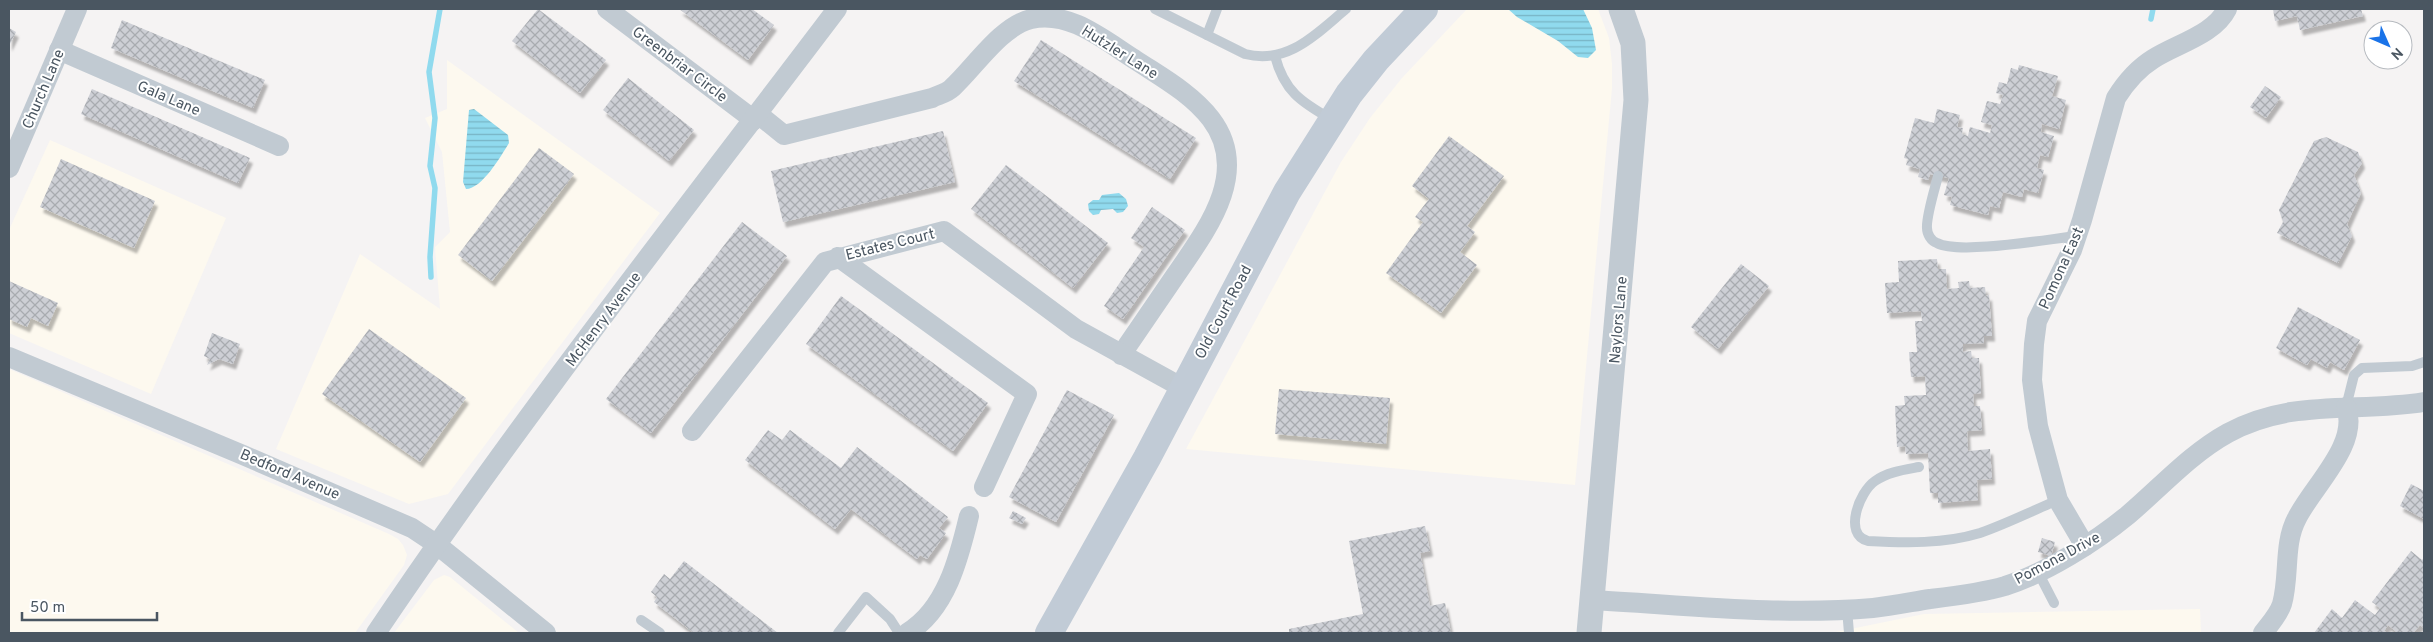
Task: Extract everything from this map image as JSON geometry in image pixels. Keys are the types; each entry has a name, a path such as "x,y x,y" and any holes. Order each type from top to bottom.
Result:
{"main road":[{"name":"Old Court Road","path":"1049,633 1147,458 1287,192 1332,119 1376,60 1424,9"}],"street":[{"name":"Church Lane","path":"9,168 77,9"},
{"name":"Greenbriar Circle","path":"607,9 756,117"},
{"name":"McHenry Avenue","path":"376,633 436,544 498,458 837,9"},
{"name":"Naylors Lane","path":"1589,633 1636,100 1633,43 1621,9"},
{"name":"Pomona East","path":"2085,546 2058,500 2038,426 2032,380 2037,321 2072,250 2116,98 2125,83 2154,58 2211,26 2227,9"},
{"name":"Hutzler Lane","path":"756,117 784,135 932,98 950,90 1016,25 1030,19 1046,17 1083,27 1182,90 1212,120 1220,134 1227,170 1223,193 1203,235 1122,355"},
{"name":"Gala Lane","path":"59,50 279,146"},
{"name":"Estates Court","path":"692,431 825,262 838,257 944,231 1076,329 1183,388"},
{"path":"838,257 1028,394 984,487"},
{"name":"Bedford Avenue","path":"9,357 412,528 436,544 546,633"},
{"name":"Pomona Drive","path":"1592,600 1796,611 1882,606 1996,587 2038,572 2085,546 2129,514 2192,457 2228,433 2260,419 2312,408 2402,406 2424,402"},
{"path":"2263,633 2281,606 2291,536 2295,521 2307,498 2337,457 2345,441 2350,418 2346,407"},
{"path":"907,633 926,618 936,603 958,560 969,516"}],"lane":[{"path":"1155,9 1245,54 1259,57 1276,56 1292,51 1334,12 1346,9"},
{"path":"1207,35 1218,9"},
{"path":"1276,56 1280,74 1291,92 1332,119"},
{"path":"1938,176 1926,227 1930,237 1936,243 1949,247 1970,247 2077,236"},
{"path":"2346,407 2354,375 2362,368 2412,366 2424,362"},
{"path":"1919,467 1891,472 1866,488 1860,498 1856,521 1856,533 1860,539 1919,542 1952,539 1979,533 2058,500"},
{"path":"2038,572 2054,603"},
{"path":"838,633 866,597 890,619 899,633"},
{"path":"1847,609 1849,633"},
{"path":"641,620 660,633"}],"shaded area":[{"path":"1467,9 1598,9 1609,38 1612,88 1575,485 1186,449 1341,162 1370,118 1402,78"},
{"path":"447,60 660,213 448,494 409,504 276,449 360,254 440,309 435,247 450,232 442,152 425,118 447,109"},
{"path":"50,140 226,218 151,394 9,333 9,230"},
{"path":"9,369 389,534 398,539 403,545 407,555 404,565 355,633 9,633"},
{"path":"444,575 450,577 519,633 394,633 434,580"},
{"path":"2200,609 2201,633 1831,633 1924,614"}],"water":[{"path":"1508,9 1583,9 1592,28 1596,50 1588,58 1578,57 1558,41 1517,17"},
{"path":"474,109 508,135 509,143 485,178 472,188 466,189 463,182 469,110"},
{"path":"1119,193 1126,199 1128,206 1123,212 1117,213 1113,209 1101,210 1099,214 1093,215 1089,211 1088,204 1093,200 1099,200 1102,195"}],"building":[{"path":"538,9 606,60 580,93 512,41"},
{"path":"679,9 752,9 774,25 748,60"},
{"path":"2273,9 2361,9 2363,16 2300,30 2297,16 2275,21"},
{"path":"122,20 265,80 253,108 111,48"},
{"path":"9,28 16,32 9,46"},
{"path":"1041,40 1196,138 1170,179 1014,81"},
{"path":"2019,65 2058,76 2052,96 2066,100 2059,129 2042,124 2041,132 2054,136 2048,157 2040,155 2037,168 2044,170 2038,193 2024,189 2022,197 2003,192 1999,208 1990,206 1988,215 1950,205 1952,197 1944,195 1949,178 1930,174 1928,180 1918,177 1920,169 1906,165 1908,159 1904,158 1915,118 1934,123 1937,109 1960,115 1957,127 1963,128 1962,134 1968,136 1970,127 1990,133 1992,125 1981,122 1987,101 2000,104 2003,95 1996,93 1999,82 2007,84 2011,68 2018,70"},
{"path":"628,78 694,130 669,161 603,110"},
{"path":"2265,86 2281,97 2266,118 2250,107"},
{"path":"92,89 250,158 238,183 81,114"},
{"path":"943,131 955,182 783,222 771,171"},
{"path":"1449,136 1504,176 1467,226 1475,232 1460,252 1477,265 1441,313 1386,273 1423,222 1415,217 1429,199 1412,186"},
{"path":"2326,137 2358,152 2362,163 2354,175 2361,193 2347,224 2352,236 2338,263 2277,233 2283,222 2279,210 2314,141"},
{"path":"539,148 574,174 492,281 458,255"},
{"path":"61,159 155,201 134,248 40,207"},
{"path":"1006,165 1108,243 1073,288 971,209"},
{"path":"1152,207 1185,230 1123,319 1104,306 1144,247 1131,238"},
{"path":"742,222 787,256 651,433 606,399"},
{"path":"1937,259 1938,269 1946,269 1947,289 1959,288 1958,282 1969,281 1970,288 1985,287 1986,296 1989,295 1992,336 1984,336 1984,343 1963,344 1963,352 1971,351 1972,358 1979,358 1981,393 1973,394 1974,406 1980,406 1982,430 1967,431 1968,451 1990,449 1992,479 1977,480 1978,500 1938,503 1938,493 1930,493 1928,453 1906,454 1905,446 1897,447 1895,406 1905,405 1904,396 1926,395 1925,376 1911,377 1909,352 1917,352 1915,321 1922,321 1921,311 1887,313 1885,283 1899,282 1898,261"},
{"path":"1741,264 1769,286 1718,349 1691,327"},
{"path":"9,281 58,303 48,326 31,318 27,327 9,319"},
{"path":"841,296 988,403 953,451 806,344"},
{"path":"2298,307 2360,340 2344,370 2330,362 2327,368 2311,359 2307,365 2276,348"},
{"path":"369,329 466,398 420,462 322,394"},
{"path":"212,333 240,344 233,364 219,359 207,365 210,359 204,356"},
{"path":"1279,389 1390,398 1386,444 1275,434"},
{"path":"1067,390 1114,415 1056,522 1009,497"},
{"path":"768,430 782,440 790,430 841,468 857,447 948,517 939,528 946,533 927,559 920,555 917,559 851,509 835,529 745,460"},
{"path":"2411,484 2424,491 2424,519 2400,506"},
{"path":"1013,511 1026,518 1022,524 1009,518"},
{"path":"1425,526 1430,551 1420,553 1430,606 1445,603 1451,633 1289,633 1289,629 1363,614 1349,541"},
{"path":"2042,538 2055,542 2051,556 2038,552"},
{"path":"2411,551 2422,560 2424,558 2424,628 2420,625 2413,633 2398,633 2388,625 2384,631 2387,633 2314,633 2332,609 2342,618 2355,600 2375,615 2380,608 2372,602"},
{"path":"684,561 778,633 694,633 654,602 657,597 651,592 664,574 670,579"}],"waterway":[{"path":"431,277 430,257 435,188 430,166 435,118 429,72 440,9"},
{"path":"2151,19 2153,9"}]}
